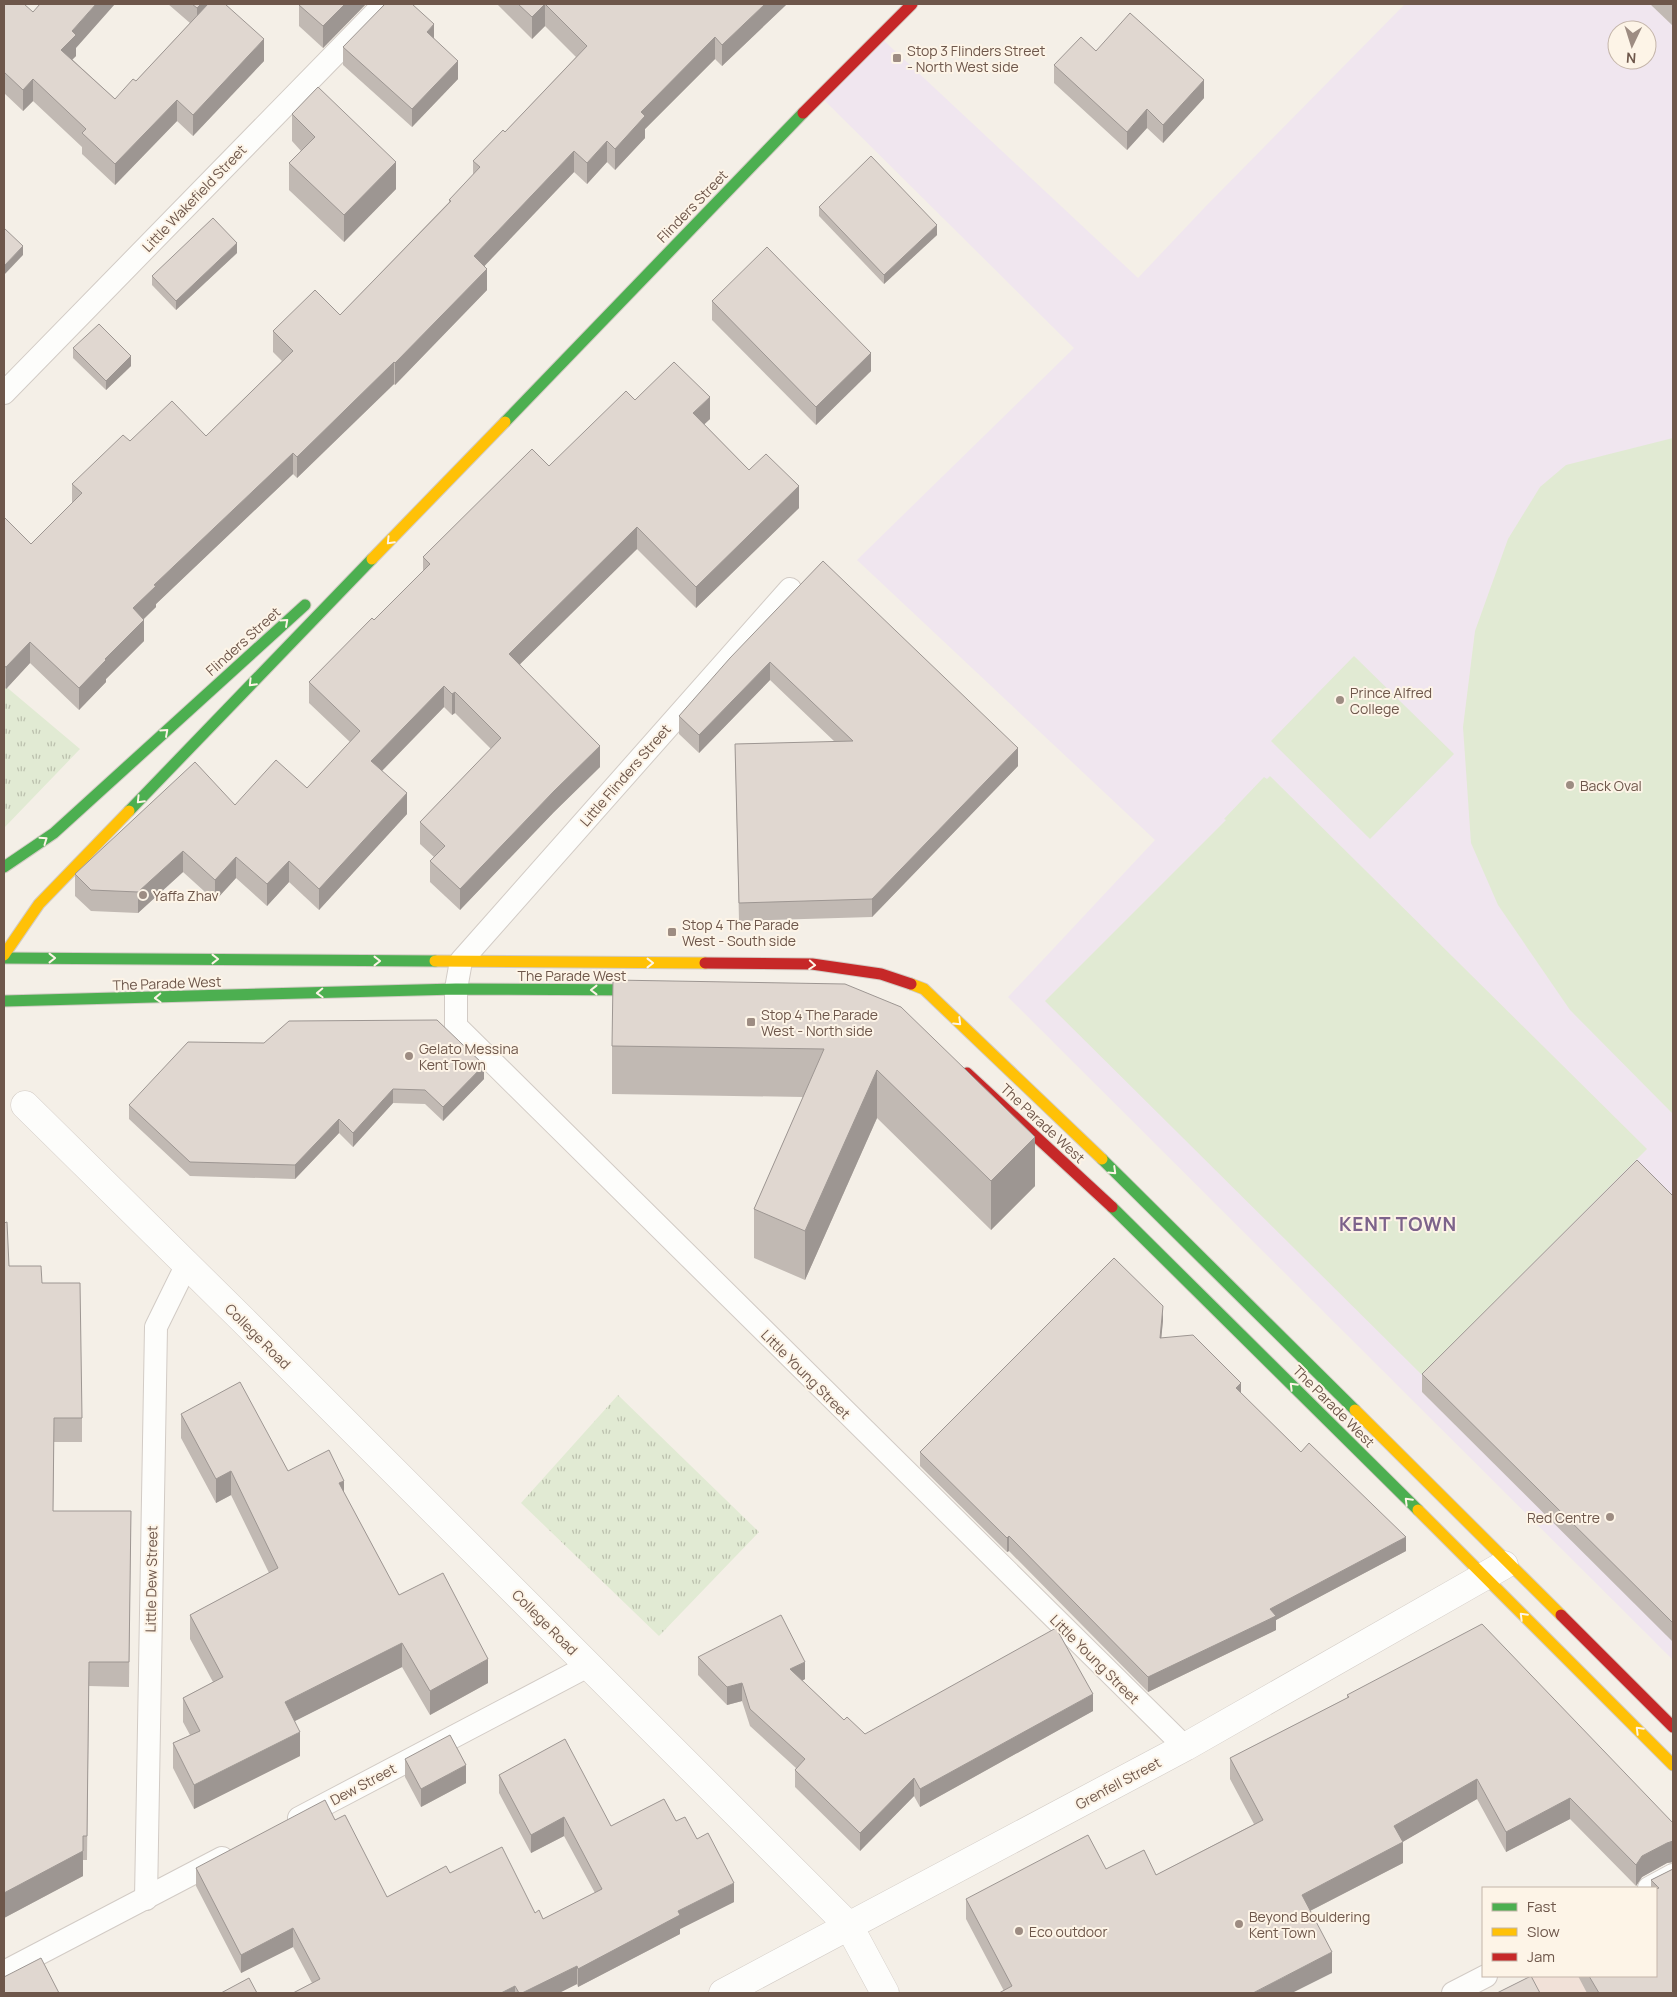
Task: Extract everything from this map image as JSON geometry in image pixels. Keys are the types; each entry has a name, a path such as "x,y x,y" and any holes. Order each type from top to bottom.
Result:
{"street":[{"name":"Flinders Street","path":"4,956 39,904 820,96 912,4"},
{"name":"Flinders Street","path":"364,551 496,431"},
{"name":"Flinders Street","path":"4,867 54,833 312,598"},
{"name":"The Parade West","path":"4,956 812,964 881,974 924,989 1156,1211 1673,1727"},
{"name":"The Parade West","path":"4,1001 456,989 662,990"},
{"name":"The Parade West","path":"958,1065 1129,1222 1673,1764"},
{"name":"College Road","path":"25,1105 849,1926 885,1993"},
{"name":"Grenfell Street","path":"723,1993 1185,1747 1507,1563"}],"lane":[{"name":"Little Wakefield Street","path":"4,393 384,4"},
{"name":"Little Flinders Street","path":"461,961 790,589"},
{"name":"Little Young Street","path":"461,961 456,989 456,1026 1185,1747"},
{"name":"Little Dew Street","path":"146,1899 156,1327 186,1266"},
{"name":"Dew Street","path":"278,1829 588,1666"},
{"path":"4,1972 242,1848"},
{"path":"1651,1887 1673,1875"},
{"path":"1453,1993 1484,1977"}],"shaded area":[{"name":"Prince Alfred College","path":"1405,4 1673,4 1673,1660 1008,997 1155,840 857,560 1074,348 820,96 879,36 1138,278 1206,206"},
{"path":"1529,1977 1657,1977 1673,1993 1498,1993"}],"green space":[{"name":"Back Oval","path":"1673,438 1673,1114 1570,1010 1498,905 1471,843 1463,727 1475,631 1508,539 1540,487 1566,465"},
{"path":"1354,656 1454,754 1370,839 1271,741"},
{"path":"4,685 80,749 4,828"},
{"path":"1270,776 1647,1149 1422,1375 1045,1001 1226,820 1224,819 1264,777 1267,779"},
{"path":"618,1395 759,1532 659,1636 521,1503"}],"building":[{"path":"4,4 24,4 33,12 40,4 96,4 72,31 76,35 61,50 115,99 133,79 136,81 208,4 225,4 264,39 193,115 177,100 115,164 82,133 86,129 33,79 23,90 4,72"},
{"path":"192,4 201,4 197,8"},
{"path":"300,4 345,4 323,26"},
{"path":"385,4 412,4 434,24 427,32 458,61 412,109 343,47"},
{"path":"518,4 545,4 532,17"},
{"path":"545,4 765,4 722,45 715,37 641,112 645,116 615,149 607,141 587,163 574,151 474,256 487,269 395,363 297,457 293,453 154,585 156,586 133,608 144,620 79,688 30,642 6,667 4,666 4,517 31,544 82,493 72,484 123,435 130,441 172,401 206,436 293,351 273,331 315,290 340,315 451,201 449,200 480,167 473,161 503,130 505,132 587,46"},
{"path":"1130,13 1204,80 1163,125 1147,109 1127,132 1054,65 1081,37 1096,51"},
{"path":"318,87 396,162 344,215 289,163 315,137 292,114"},
{"path":"871,156 937,225 884,275 819,207"},
{"path":"213,218 237,243 176,301 152,276"},
{"path":"4,228 23,246 4,266"},
{"path":"767,247 871,353 816,407 712,301"},
{"path":"99,324 131,356 106,381 73,348"},
{"path":"674,362 710,397 693,413 749,470 766,454 799,486 696,587 637,527 509,654 600,746 460,889 430,861 445,846 420,822 501,738 455,692 452,694 444,686 371,761 407,793 319,889 289,861 267,884 236,857 215,880 183,851 138,892 91,890 75,874 195,762 235,805 276,760 307,788 360,731 309,682 372,618 374,620 430,564 423,557 532,449 549,466 626,391 635,400"},
{"path":"823,561 1018,748 872,899 739,903 735,744 853,741 770,662 699,735 679,716 730,658"},
{"path":"613,980 845,984 901,1007 1035,1137 991,1181 877,1070 805,1231 754,1209 824,1049 612,1046"},
{"path":"437,1020 484,1065 443,1107 425,1090 393,1089 353,1133 339,1119 295,1165 190,1162 129,1105 188,1042 264,1043 289,1021"},
{"name":"Red Centre","path":"1637,1160 1673,1196 1673,1623 1422,1374"},
{"path":"7,1222 9,1266 41,1266 42,1283 80,1283 82,1418 54,1418 53,1511 131,1511 129,1662 89,1662 87,1836 83,1836 83,1851 4,1893 4,1223"},
{"path":"1114,1258 1163,1306 1160,1338 1193,1335 1241,1383 1236,1388 1301,1452 1309,1443 1406,1537 1270,1609 1276,1616 1148,1677 1009,1536 1007,1538 920,1452"},
{"path":"240,1382 288,1471 329,1450 344,1481 339,1483 399,1595 443,1573 488,1659 430,1691 402,1643 285,1702 300,1732 194,1785 173,1743 200,1731 183,1698 223,1677 190,1615 278,1568 231,1471 216,1479 181,1414"},
{"path":"781,1615 805,1662 790,1669 844,1720 847,1717 865,1734 1056,1628 1093,1694 920,1789 914,1778 860,1833 795,1770 805,1759 750,1709 742,1683 727,1687 698,1657"},
{"path":"1482,1624 1673,1823 1673,1841 1642,1856 1636,1865 1570,1798 1506,1832 1477,1779 1394,1826 1403,1842 1302,1895 1332,1952 1253,1993 999,1993 1012,1986 966,1899 1088,1835 1106,1869 1144,1850 1156,1875 1263,1820 1230,1758 1349,1697 1347,1695"},
{"path":"450,1735 466,1765 421,1789 405,1759"},
{"path":"565,1739 611,1826 664,1799 676,1821 685,1817 697,1839 708,1833 734,1883 678,1911 680,1915 578,1969 577,1966 522,1993 519,1993 515,1986 501,1993 293,1993 320,1979 293,1928 241,1955 196,1868 325,1800 335,1820 345,1815 387,1897 446,1866 450,1873 502,1847 535,1913 539,1910 543,1919 602,1889 564,1817 531,1835 499,1775"},
{"path":"1673,1869 1673,1993 1599,1993 1590,1977 1657,1977 1657,1889 1659,1888 1651,1880"},
{"path":"41,1958 59,1993 4,1993 4,1977"},
{"path":"1532,1977 1540,1993 1497,1993"},
{"path":"249,1978 257,1993 221,1993"}],"traffic: fast":[{"path":"505,422 803,113"},
{"path":"129,811 372,559"},
{"path":"4,867 54,833 305,605"},
{"path":"4,958 435,961"},
{"path":"4,1001 456,989 649,990"},
{"path":"1102,1159 1355,1410"},
{"path":"1112,1207 1418,1510"}],"traffic: slow":[{"path":"372,559 505,422"},
{"path":"4,955 39,904 129,811"},
{"path":"435,961 705,963"},
{"path":"911,984 924,989 1102,1159"},
{"path":"1355,1410 1561,1615"},
{"path":"1418,1510 1673,1765"}],"traffic: jam":[{"path":"803,113 912,4"},
{"path":"705,963 812,964 881,974 911,984"},
{"path":"967,1073 1112,1207"},
{"path":"1561,1615 1673,1727"}],"place":[{"name":"Stop 3 Flinders Street - North West side","path":"897,58"},
{"name":"Prince Alfred College","path":"1340,700"},
{"name":"Back Oval","path":"1570,785"},
{"name":"Yaffa Zhav","path":"143,895"},
{"name":"Stop 4 The Parade West - South side","path":"672,932"},
{"name":"Stop 4 The Parade West - North side","path":"751,1022"},
{"name":"Gelato Messina Kent Town","path":"409,1056"},
{"name":"Red Centre","path":"1610,1517"},
{"name":"Beyond Bouldering Kent Town","path":"1239,1924"},
{"name":"Eco outdoor","path":"1019,1931"}],"district":[{"name":"KENT TOWN","path":"1398,1224"}]}
